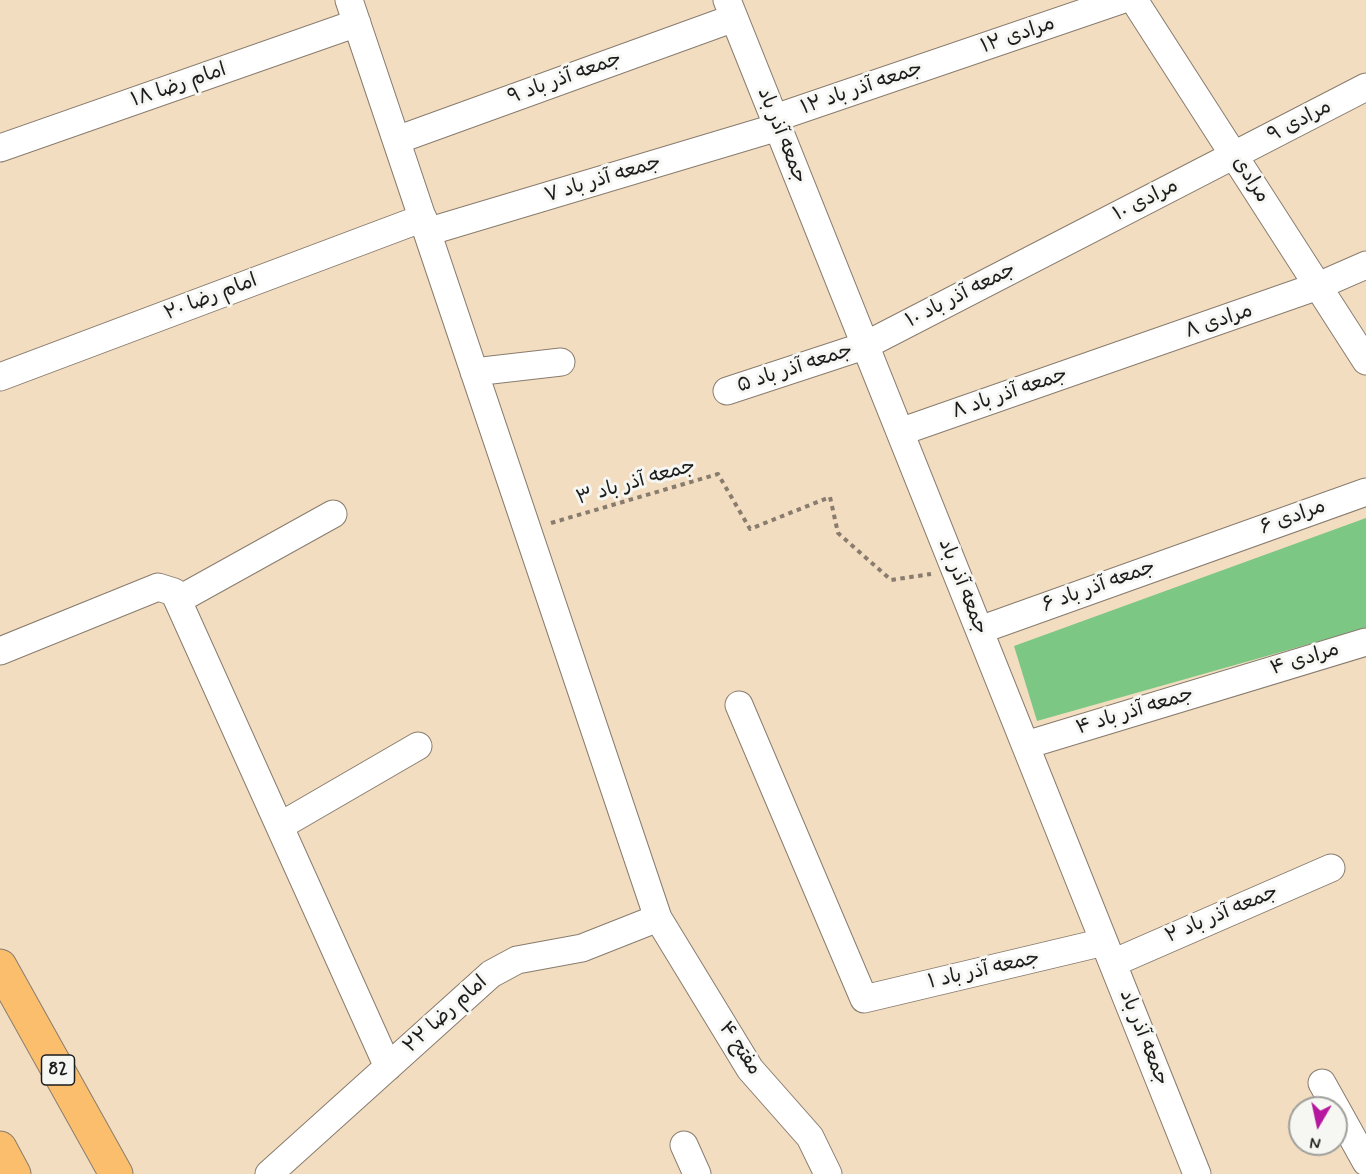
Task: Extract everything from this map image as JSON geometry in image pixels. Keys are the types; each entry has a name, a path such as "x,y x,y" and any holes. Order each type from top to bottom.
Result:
{"main road":[{"name":"82","path":"0,966 116,1174"},
{"path":"0,1148 14,1174"}],"street":[{"name":"مرادی ۱۲","path":"950,60 1140,3"},
{"name":"مرادی","path":"1140,3 1366,361"},
{"name":"جمعه آذر باد","path":"731,9 1197,1174"},
{"name":"جمعه آذر باد ۹","path":"397,141 731,9"},
{"name":"مفتح ۴","path":"353,12 658,918 750,1069 810,1137 828,1174"},
{"name":"امام رضا ۱۸","path":"0,148 353,12"},
{"name":"جمعه آذر باد ۱۲","path":"776,123 950,60"},
{"name":"مرادی ۹","path":"1235,156 1366,87"},
{"name":"جمعه آذر باد ۷","path":"425,225 776,123"},
{"name":"مرادی ۱۰","path":"1058,246 1235,156"},
{"name":"امام رضا ۲۰","path":"0,377 425,225"},
{"name":"جمعه آذر باد ۱۰","path":"864,346 1058,246"},
{"name":"مرادی ۸","path":"1120,357 1318,286 1366,265"},
{"name":"جمعه آذر باد ۵","path":"727,391 864,346"},
{"name":"جمعه آذر باد ۸","path":"900,432 1120,357"},
{"path":"474,372 561,362"},
{"name":"مرادی ۶","path":"1219,545 1366,492"},
{"path":"178,600 333,514"},
{"name":"جمعه آذر باد ۶","path":"980,630 1219,545"},
{"path":"0,651 158,587 174,592 388,1067"},
{"name":"مرادی ۴","path":"1244,679 1366,642"},
{"name":"جمعه آذر باد ۴","path":"1026,745 1244,679"},
{"name":"جمعه آذر باد ۱","path":"739,705 864,999 1108,952"},
{"path":"280,826 418,746"},
{"name":"جمعه آذر باد ۲","path":"1108,952 1331,868"},
{"name":"امام رضا ۲۲","path":"269,1174 491,974 517,960 582,948 658,918"},
{"path":"1322,1083 1329,1096"},
{"path":"1348,1129 1366,1161"},
{"path":"684,1145 697,1174"}],"path":[{"name":"جمعه آذر باد ۳","path":"528,531 718,474 750,530 830,497 838,533 891,580 956,571"}],"green space":[{"path":"1366,518 1366,628 1037,721 1014,646"}]}
